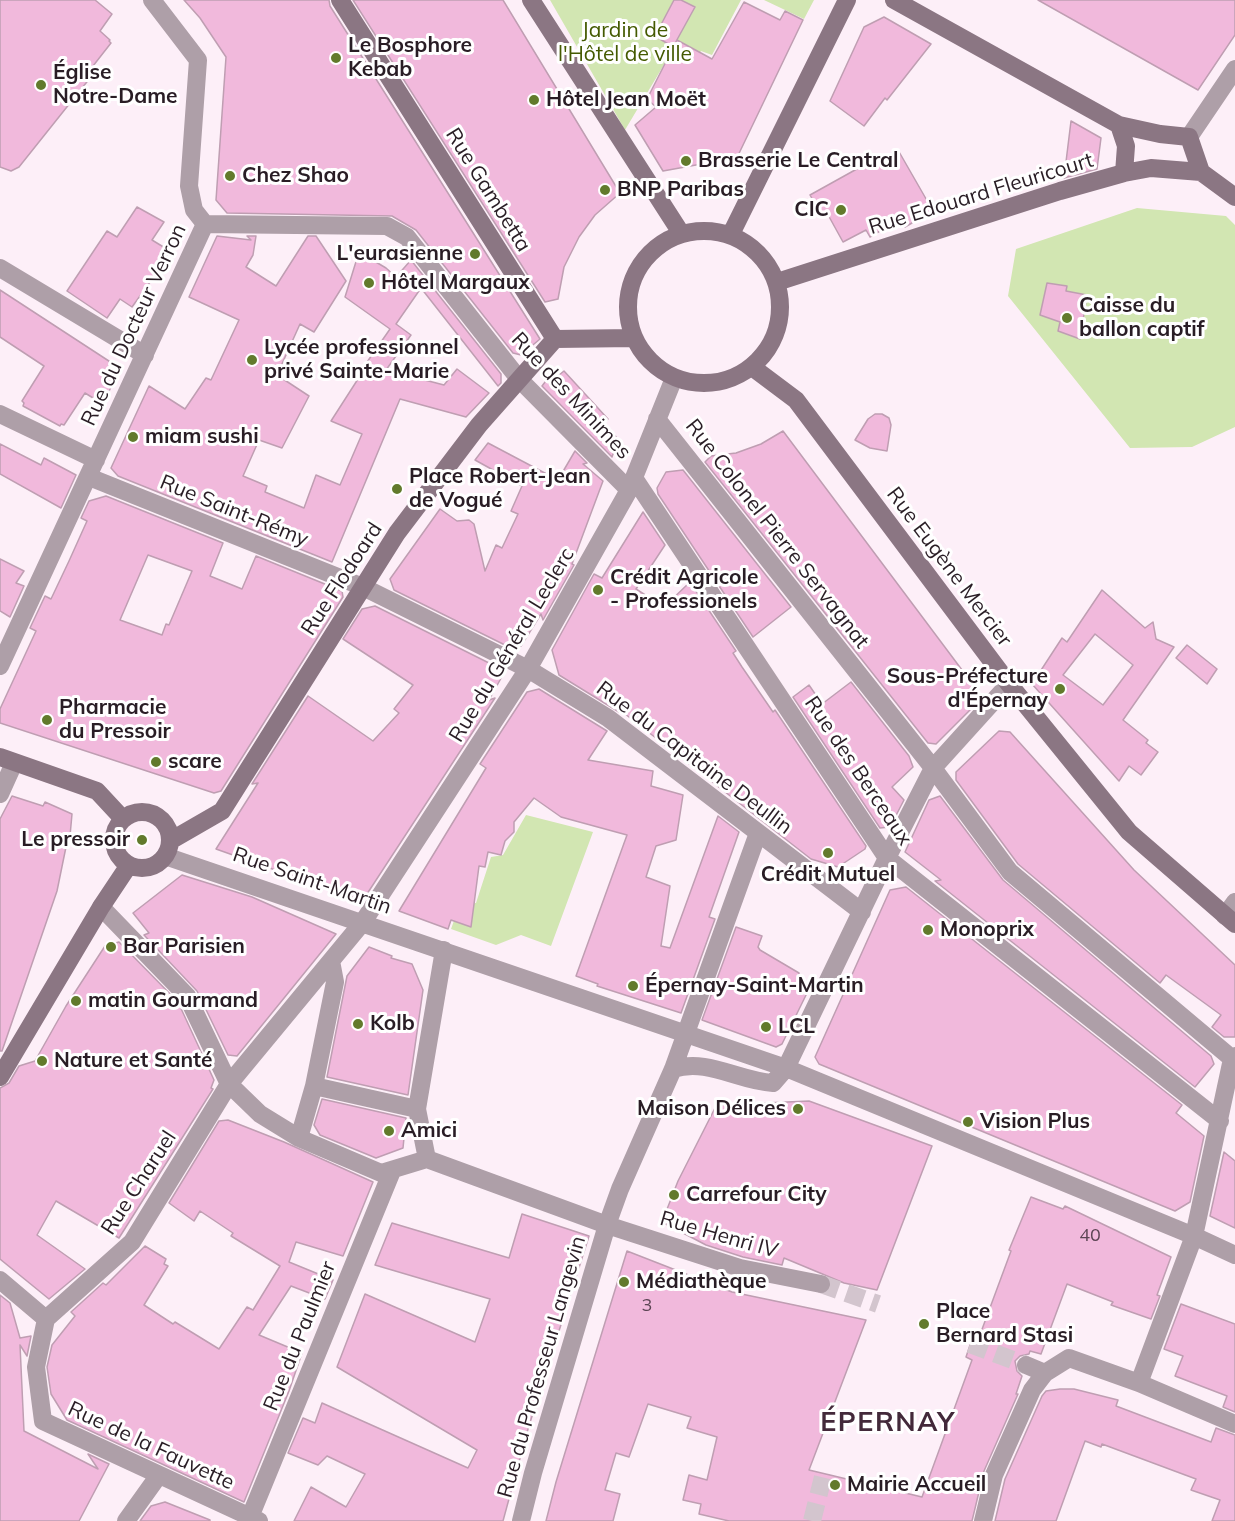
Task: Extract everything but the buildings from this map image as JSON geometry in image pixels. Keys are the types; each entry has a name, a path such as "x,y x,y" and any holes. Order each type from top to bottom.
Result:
{"main road":[{"name":"Rue Gambetta","path":"340,0 555,339"},
{"path":"531,0 681,233"},
{"path":"731,234 847,0"},
{"path":"894,0 1119,125 1160,134 1190,137 1201,172 1235,197"},
{"path":"1119,125 1126,146 1124,173"},
{"name":"Rue Edouard Fleuricourt","path":"777,282 1049,194 1124,173 1151,168 1201,172"},
{"path":"706,230 731,234 751,245 766,262 777,282 781,305 778,328 768,350 752,367 734,378 714,383 694,383 674,378 657,368 643,354 634,338 628,312 630,287 641,263 658,245 681,233 706,230"},
{"path":"555,339 634,338"},
{"name":"Rue Flodoard","path":"168,848 222,811 404,524 479,425 555,339"},
{"name":"Rue Eugène Mercier","path":"752,367 796,400 1009,684 1129,832 1232,914"},
{"path":"7,760 97,791 123,819"},
{"path":"137,812 153,814 166,825 168,848 160,862 145,868 129,865 122,860 114,844 114,834 123,819 137,812"},
{"path":"0,1077 101,907 129,865"}],"street":[{"name":"Rue du Docteur Verron","path":"0,666 206,224 194,210 189,186 198,60 153,0"},
{"path":"1190,137 1235,69"},
{"name":"Rue des Minimes","path":"206,224 387,226 407,237 519,379 632,484"},
{"path":"0,268 145,355"},
{"name":"Rue du Général Leclerc","path":"331,961 363,922 528,669 632,484 674,378"},
{"path":"0,414 96,460"},
{"name":"Rue Colonel Pierre Servagnat","path":"657,419 933,768 1010,872 1234,1059"},
{"name":"Rue Saint-Rémy","path":"88,477 363,587"},
{"name":"Rue des Berceaux","path":"632,484 887,858 1220,1121"},
{"name":"Rue du Capitaine Deullin","path":"363,587 528,669 608,718 862,912"},
{"path":"673,1069 684,1065 707,1066 758,1083 773,1083 786,1068 933,768 1009,684"},
{"path":"0,794 7,760"},
{"name":"Rue du Professeur Langevin","path":"521,1521 533,1473 607,1225 620,1189 673,1069 758,833"},
{"name":"Rue Saint-Martin","path":"168,848 363,922 786,1068 1235,1255"},
{"path":"101,907 187,996 229,1084 260,1114 298,1138 381,1173 426,1159 417,1109 444,950"},
{"path":"298,1138 314,1086 335,982 331,961"},
{"name":"Rue Charuel","path":"46,1319 132,1242 229,1084 331,961"},
{"path":"1139,1383 1194,1236 1234,1059"},
{"path":"314,1086 417,1109"},
{"name":"Rue Henri IV","path":"426,1159 607,1225 741,1268 821,1284"},
{"name":"Rue du Paulmier","path":"254,1519 392,1171"},
{"path":"0,1280 46,1319"},
{"name":"Rue de la Fauvette","path":"46,1319 36,1367 43,1421 254,1519"},
{"path":"983,1521 994,1475 1032,1390 1045,1373 1069,1358 1139,1383 1235,1424"},
{"path":"1026,1365 1045,1373"},
{"path":"126,1521 159,1475"}],"green space":[{"name":"Jardin de l'Hôtel de ville","path":"550,0 741,0 712,55 701,51 688,74 665,63 625,130"},
{"path":"764,0 814,0 804,19"},
{"path":"1137,208 1226,216 1235,225 1235,427 1192,447 1130,448 1008,296 1016,249"},
{"path":"526,815 593,832 551,946 521,935 496,945 451,929 460,904 476,903 491,857 503,855"}],"tunnel":[{"path":"821,1284 878,1304"},
{"path":"970,1344 1026,1365"},
{"path":"812,1521 824,1473"}],"place":[{"name":"Le Bosphore Kebab","path":"336,58"},
{"name":"Église Notre-Dame","path":"41,85"},
{"name":"Hôtel Jean Moët","path":"534,100"},
{"name":"Brasserie Le Central","path":"686,161"},
{"name":"Chez Shao","path":"230,176"},
{"name":"BNP Paribas","path":"605,190"},
{"name":"CIC","path":"841,210"},
{"name":"L'eurasienne","path":"475,254"},
{"name":"Hôtel Margaux","path":"369,283"},
{"name":"Caisse du ballon captif","path":"1067,318"},
{"name":"Lycée professionnel privé Sainte-Marie","path":"252,360"},
{"name":"miam sushi","path":"133,437"},
{"name":"Place Robert-Jean de Vogué","path":"397,489"},
{"name":"Crédit Agricole - Professionels","path":"598,590"},
{"name":"Sous-Préfecture d'Épernay","path":"1060,689"},
{"name":"Pharmacie du Pressoir","path":"47,720"},
{"name":"scare","path":"156,762"},
{"name":"Le pressoir","path":"142,840"},
{"name":"Crédit Mutuel","path":"828,853"},
{"name":"Monoprix","path":"928,930"},
{"name":"Bar Parisien","path":"111,947"},
{"name":"Épernay-Saint-Martin","path":"633,986"},
{"name":"matin Gourmand","path":"76,1001"},
{"name":"Kolb","path":"358,1024"},
{"name":"LCL","path":"766,1027"},
{"name":"Nature et Santé","path":"42,1061"},
{"name":"Maison Délices","path":"798,1109"},
{"name":"Vision Plus","path":"968,1122"},
{"name":"Amici","path":"389,1131"},
{"name":"Carrefour City","path":"674,1195"},
{"name":"Médiathèque","path":"624,1282"},
{"name":"Place Bernard Stasi","path":"924,1324"},
{"name":"Mairie Accueil","path":"835,1485"}],"district":[{"name":"ÉPERNAY","path":"888,1423"}]}
